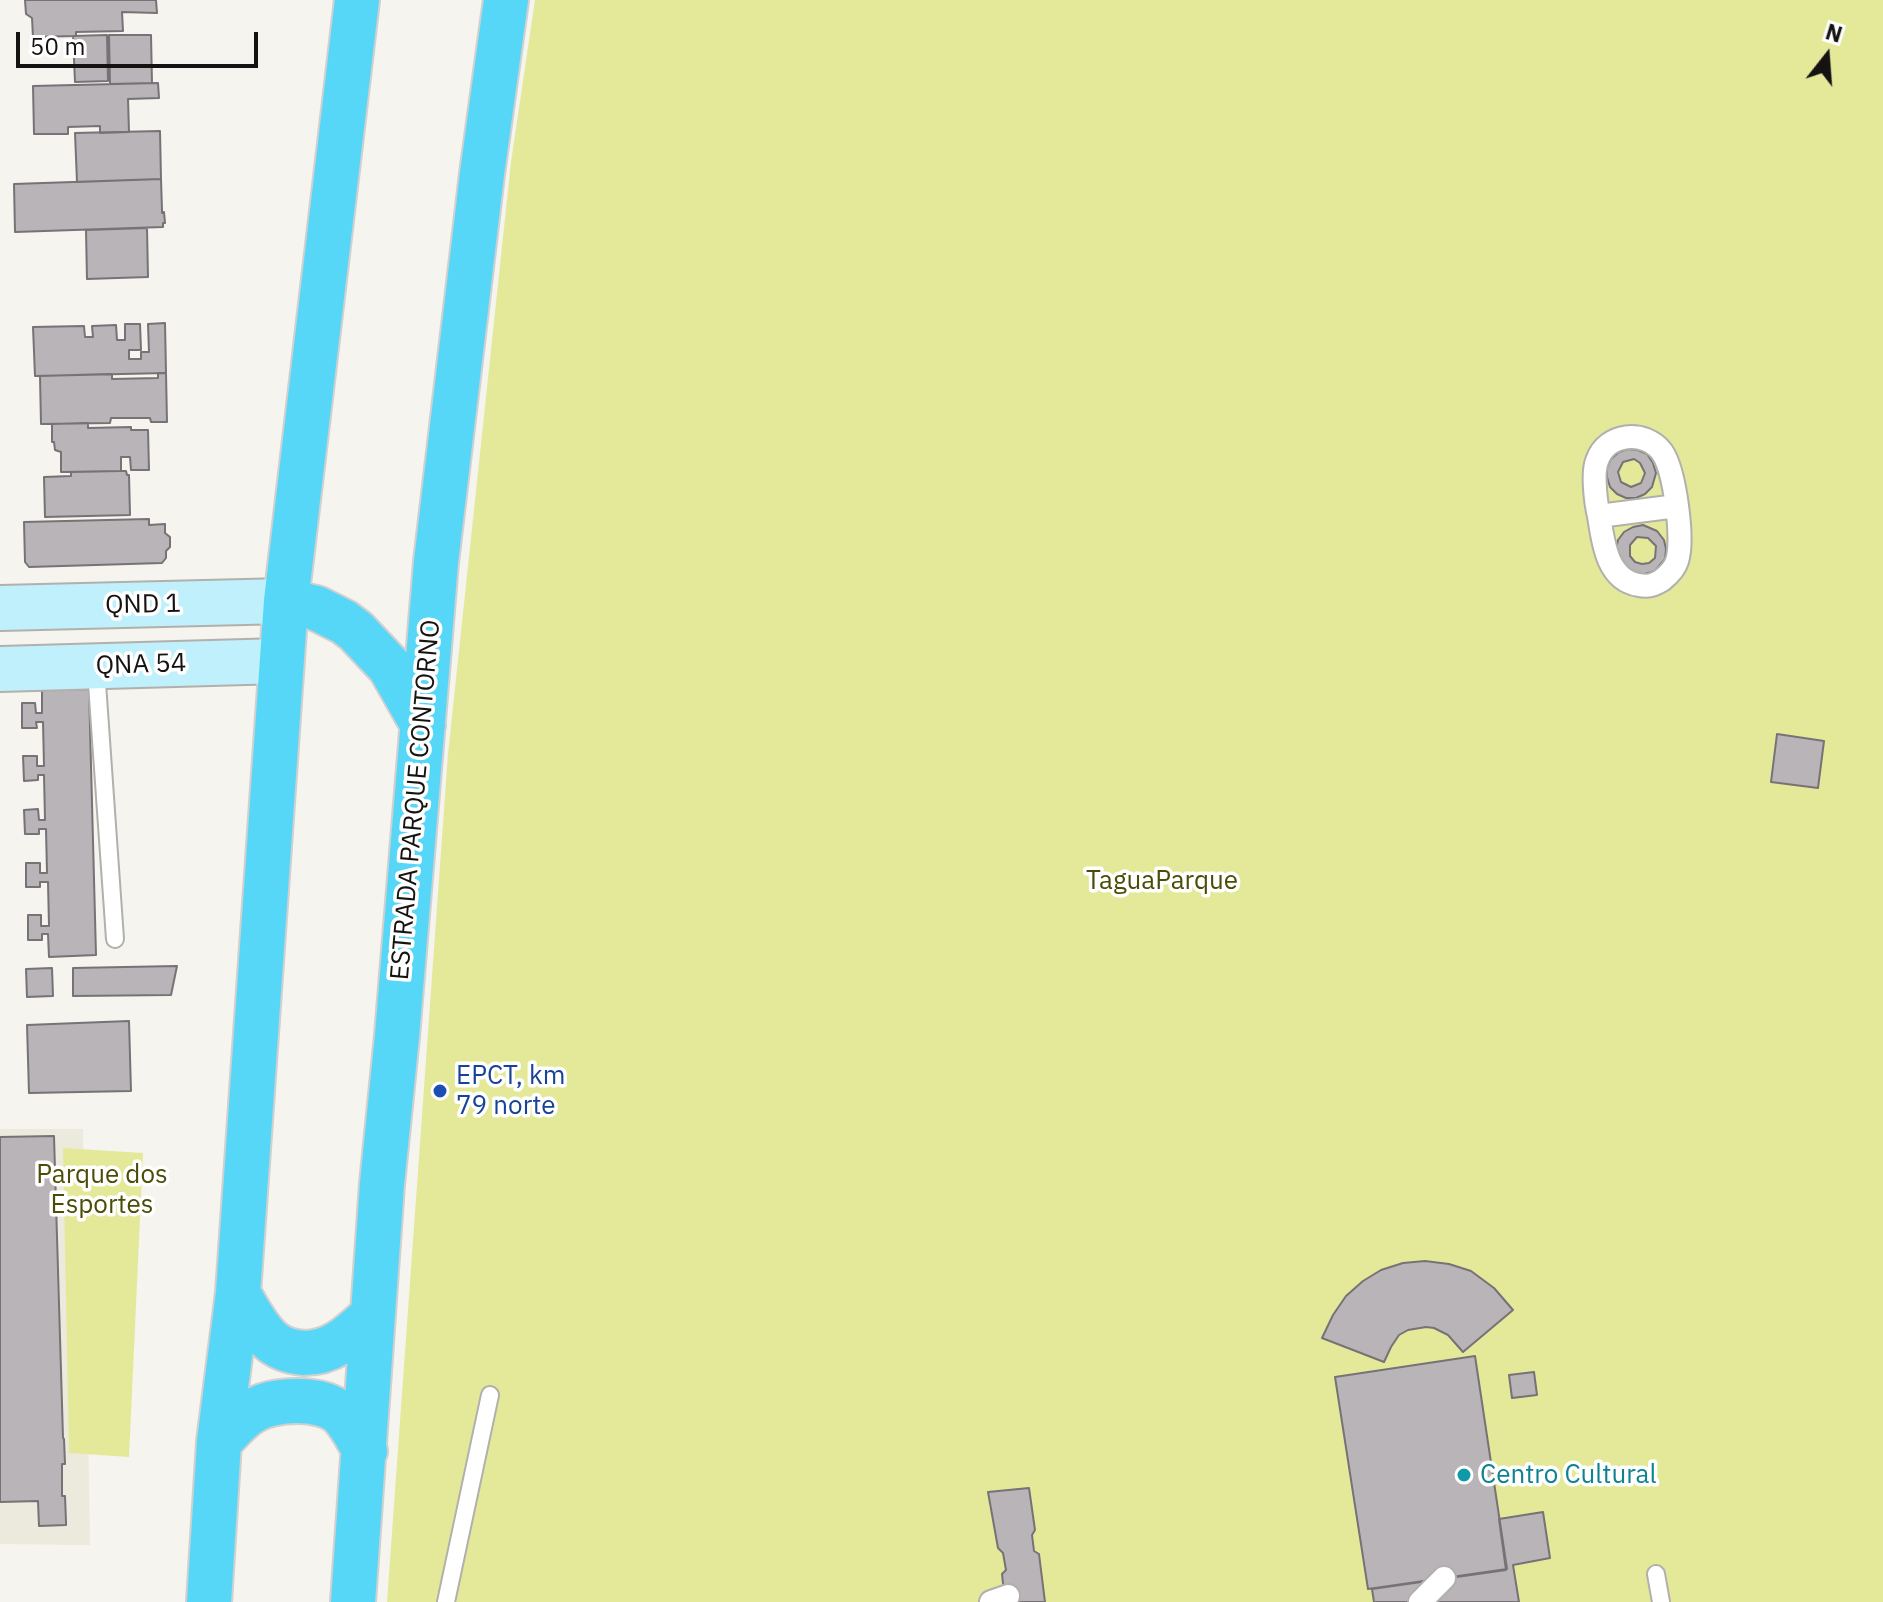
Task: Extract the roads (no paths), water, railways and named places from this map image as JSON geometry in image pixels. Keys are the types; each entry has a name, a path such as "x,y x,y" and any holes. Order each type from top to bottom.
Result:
{"highway":[{"path":"209,1602 219,1442 238,1293 286,601 357,0"},
{"name":"ESTRADA PARQUE CONTORNO","path":"353,1602 382,1184 436,562 480,189 506,0"},
{"path":"286,601 316,608 356,631 390,667 423,725"},
{"path":"238,1293 268,1338 288,1351 332,1348 351,1336 373,1315"},
{"path":"219,1442 253,1410 274,1403 308,1402 340,1413 365,1451"}],"main road":[{"name":"QND 1","path":"0,608 286,601"},
{"path":"101,666 118,634 120,623 108,606"},
{"name":"QNA 54","path":"0,669 281,661"}],"street":[{"path":"1623,437 1646,440 1662,452 1671,477 1679,534 1677,563 1665,578 1649,587 1631,584 1617,575 1604,548 1599,516 1595,490 1597,461 1607,446 1623,437"},
{"path":"1599,516 1677,506"},
{"path":"1420,1602 1444,1578"}],"lane":[{"path":"101,666 115,939"},
{"path":"446,1602 490,1395"},
{"path":"1656,1574 1661,1602"}],"place":[{"name":"EPCT, km 79 norte","path":"440,1091"},
{"name":"Centro Cultural","path":"1464,1475"}],"park label":[{"name":"TaguaParque","path":"1162,881"},
{"name":"Parque dos Esportes","path":"102,1190"}]}
